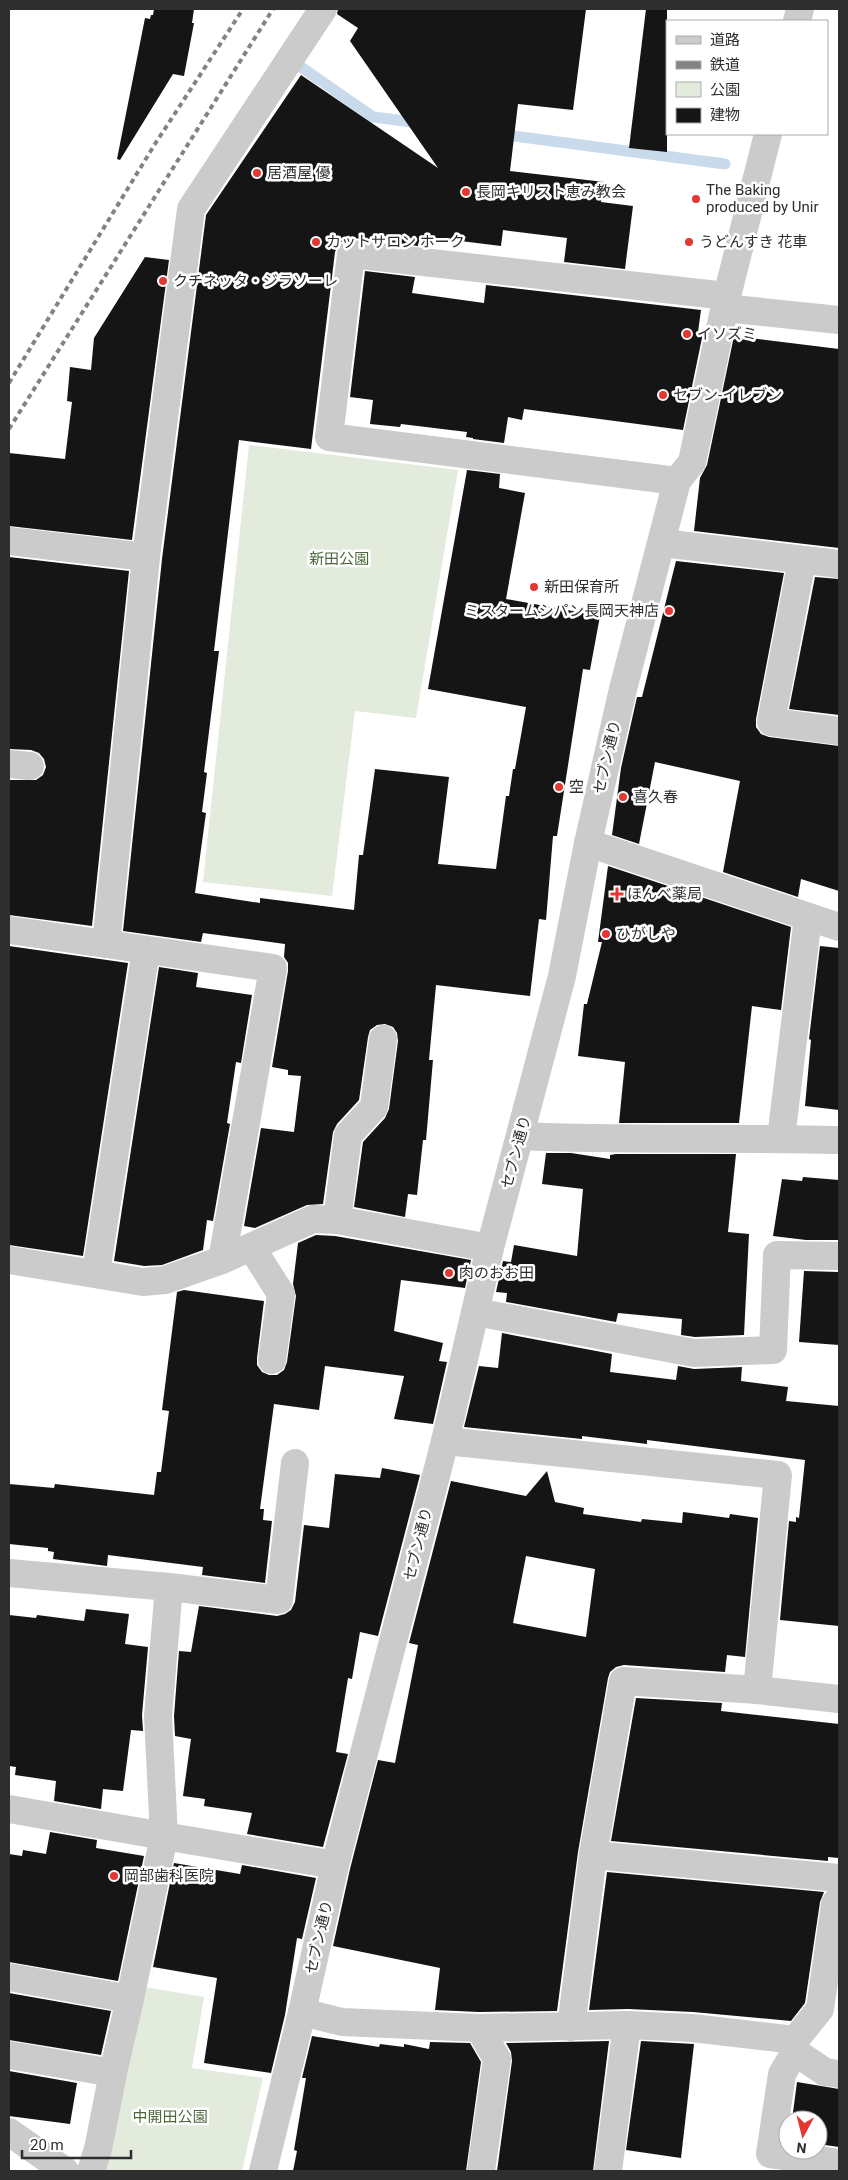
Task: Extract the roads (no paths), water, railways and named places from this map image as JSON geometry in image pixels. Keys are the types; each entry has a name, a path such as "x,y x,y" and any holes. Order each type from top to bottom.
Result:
{"street":[{"path":"106,944 146,557 191,209 323,9"},
{"name":"セブン通り","path":"263,2171 302,2012 335,1865 445,1441 490,1248 562,976 588,843 623,689 677,481 692,462 726,302 768,135"},
{"path":"677,481 329,438 351,254 726,302 839,320"},
{"path":"9,540 146,557"},
{"path":"662,543 839,564"},
{"path":"802,560 771,722 839,731"},
{"path":"588,843 839,927"},
{"path":"781,1138 808,917"},
{"path":"9,930 273,968 222,1260"},
{"path":"96,1273 146,950"},
{"path":"337,1220 348,1135 374,1107 383,1039"},
{"path":"521,1136 602,1140 781,1138 839,1140"},
{"path":"9,1260 143,1282 166,1280 252,1248 313,1219 337,1220 490,1248"},
{"path":"252,1248 281,1294 272,1360"},
{"path":"476,1312 694,1353 773,1350 777,1255 839,1256"},
{"path":"445,1441 778,1475 757,1690"},
{"path":"9,1573 169,1587 279,1600 295,1463"},
{"path":"91,2171 98,2148 164,1836 158,1716 169,1587"},
{"path":"570,2028 593,1855 623,1681 757,1690 839,1699"},
{"path":"9,1809 335,1865"},
{"path":"593,1855 839,1878"},
{"path":"839,1899 835,1904 820,2009 795,2046 782,2074 770,2154 839,2163"},
{"path":"9,1977 130,1999"},
{"path":"302,2012 342,2022 479,2028 570,2028 627,2025 692,2028 795,2046 825,2072 839,2074"},
{"path":"608,2171 627,2025"},
{"path":"479,2028 497,2059 481,2171"},
{"path":"9,2055 113,2073"},
{"path":"9,2132 65,2171"}],"waterway":[{"path":"301,67 373,117 421,123"},
{"path":"499,134 725,164"}],"railway":[{"path":"9,383 155,144 243,9"},
{"path":"9,429 273,9"}],"place":[{"name":"居酒屋 優","path":"257,173"},
{"name":"長岡キリスト恵み教会","path":"466,192"},
{"name":"The Baking produced by Unir","path":"696,199"},
{"name":"カットサロン ホーク","path":"316,242"},
{"name":"うどんすき 花車","path":"689,242"},
{"name":"クチネッタ・ジラソーレ","path":"163,281"},
{"name":"イソズミ","path":"687,334"},
{"name":"セブン-イレブン","path":"663,395"},
{"name":"新田保育所","path":"534,587"},
{"name":"ミスタームシパン長岡天神店","path":"669,611"},
{"name":"空","path":"559,787"},
{"name":"喜久春","path":"623,797"},
{"name":"ほんべ薬局","path":"617,894"},
{"name":"ひがしや","path":"606,934"},
{"name":"肉のおお田","path":"449,1273"},
{"name":"岡部歯科医院","path":"114,1876"}],"park label":[{"name":"新田公園","path":"339,559"},
{"name":"中開田公園","path":"170,2117"}]}
